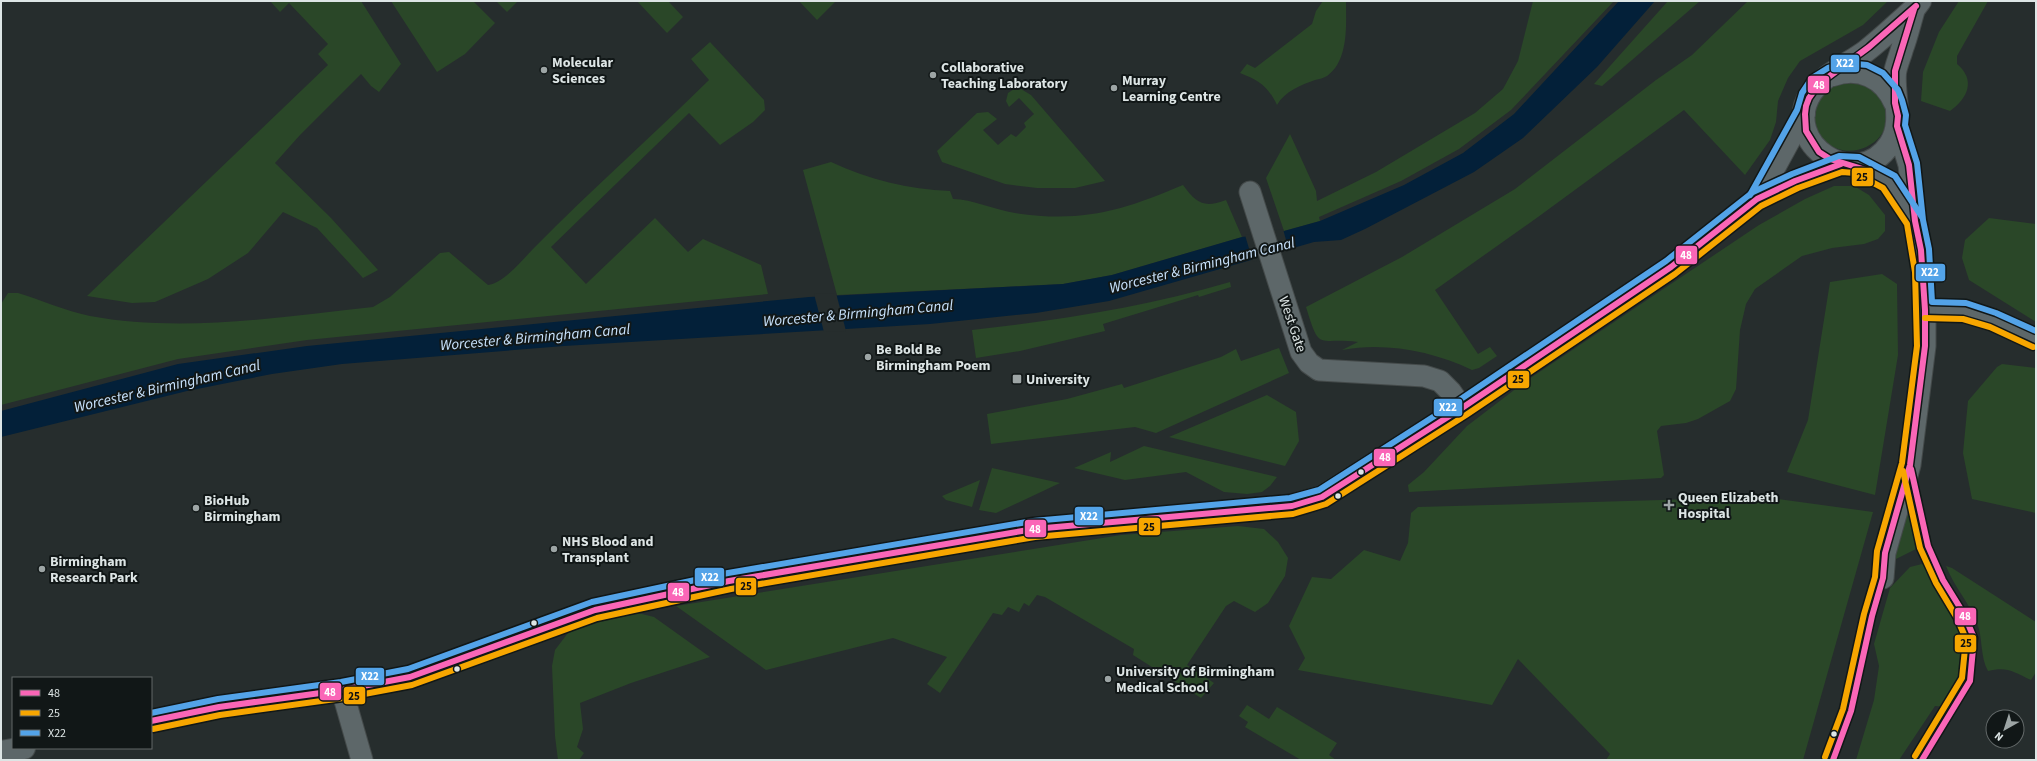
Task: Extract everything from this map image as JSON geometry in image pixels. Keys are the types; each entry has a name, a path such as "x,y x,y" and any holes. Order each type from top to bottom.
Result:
{"street":[{"path":"1832,75 1867,50 1917,5"},
{"path":"152,721 219,707 342,690 410,678 595,610 729,582 1034,528 1292,506 1322,497 1462,408 1671,267 1757,199 1795,181 1849,164 1867,162 1884,152 1894,138 1897,126 1898,116 1895,103 1895,71 1917,5"},
{"path":"1757,199 1804,113 1812,91 1824,79 1841,72 1856,71 1873,76 1886,87 1895,103"},
{"path":"1804,113 1804,126 1813,145 1824,156 1849,164 1889,182 1915,221"},
{"path":"1883,578 1885,553 1910,465 1925,346 1925,310 1921,250 1915,221 1909,165 1897,126"},
{"name":"West Gate","path":"1250,192 1301,352 1309,363 1319,370 1424,376 1440,381 1451,392 1462,408"},
{"path":"1925,310 1964,311 1993,320 2036,340"},
{"path":"342,690 362,760"},
{"path":"1,752 18,749"}],"green space":[{"path":"270,1 361,1 401,64 379,92 371,86 361,74 300,135 275,163 331,218 378,270 363,278 317,228 283,212 248,253 208,279 155,302 132,303 87,296 328,65 318,54 328,44 289,3 280,12"},
{"path":"391,1 473,1 495,23 465,54 437,72"},
{"path":"496,1 518,1 507,12"},
{"path":"637,1 668,1 683,17 667,33"},
{"path":"799,1 836,1 817,20"},
{"path":"1323,1 1346,1 1346,31 1343,52 1334,69 1327,76 1294,89 1284,96 1277,105 1274,98 1262,84 1240,73 1247,64 1255,68 1312,24 1316,11"},
{"path":"1533,1 1614,1 1511,110 1459,149 1401,181 1319,217 1320,221 1284,231 1266,178 1290,134 1316,191 1317,201 1376,172 1475,113 1503,89 1518,61"},
{"path":"1668,1 1700,1 1602,86 1594,84"},
{"path":"1748,1 1888,1 1863,25 1800,61 1788,78 1778,101 1776,122 1770,140 1745,175 1684,110 1435,290 1478,354 1490,347 1497,356 1479,368 1472,370 1457,363 1425,353 1408,350 1375,347 1342,350 1358,342 1327,341 1318,337 1314,331 1306,307 1402,257 1515,189 1656,80 1692,55"},
{"path":"1959,1 1988,1 1957,56 1957,64 1963,70 1968,82 1965,95 1950,111 1921,101 1923,72 1939,32"},
{"path":"710,42 764,100 765,110 753,122 720,145 689,113 551,247 586,284 655,218 688,252 703,239 761,265 768,294 307,340 178,359 1,405 1,304 8,293 18,293 90,316 125,321 195,323 267,319 373,307 390,297 440,253 449,252 488,285 494,284 506,276 577,205 709,80 691,59"},
{"path":"1838,79 1871,84 1886,104 1888,116 1885,127 1879,137 1870,145 1860,149 1848,151 1836,148 1825,141 1819,134 1816,127 1814,104"},
{"path":"1014,89 1021,89 1031,95 1105,181 1075,188 1037,188 1005,184 942,162 937,151 977,113 988,112 997,119 983,130 998,145 1011,134 1016,137 1026,127 1024,123 1034,114 1019,98 1009,107 1006,101 1008,93"},
{"path":"831,162 874,179 904,186 950,191 953,199 960,199 1007,212 1039,216 1082,215 1121,208 1183,185 1197,200 1202,203 1212,204 1226,200 1242,237 1112,275 1063,284 837,295 803,170"},
{"path":"1834,186 1854,186 1869,195 1885,215 1885,231 1878,239 1864,244 1832,248 1802,256 1755,289 1746,304 1740,330 1736,389 1730,401 1698,419 1686,423 1661,426 1657,431 1664,475 1661,478 1409,492 1408,485 1424,472 1467,426 1526,381 1759,225 1805,199"},
{"path":"1989,218 2036,224 2036,322 1969,280 1962,258 1965,240"},
{"path":"1882,274 1897,284 1898,355 1875,495 1787,472 1808,420 1830,282"},
{"path":"1230,282 1231,287 1199,297 1198,295 1103,324 1105,331 1020,351 976,358 972,330 1102,312 1166,299"},
{"path":"1279,348 1289,373 1156,433 1135,427 991,444 987,414 1067,399 1122,384 1124,388 1221,357 1236,349 1241,361"},
{"path":"2002,364 2036,368 2036,513 1972,499 1963,453 1968,401 1997,367"},
{"path":"1267,395 1296,412 1299,441 1285,466 1169,437"},
{"path":"1144,446 1277,477 1270,486 1262,492 1247,494 1224,492 1186,472 1125,480 1074,468 1111,452 1110,462"},
{"path":"992,468 1060,483 996,513 979,510"},
{"path":"980,480 972,507 946,500 942,496"},
{"path":"1908,484 1912,519 1920,547 1892,561"},
{"path":"1764,497 1873,512 1803,760 1606,760 1610,754 1518,659 1492,705 1298,670 1305,658 1289,626 1312,577 1331,579 1364,550 1400,561 1408,543 1411,513 1418,507"},
{"path":"1238,526 1264,529 1278,542 1288,558 1285,576 1268,603 1255,612 1234,601 1226,606 1187,665 1214,683 1201,698 1133,655 1134,649 1045,597 1037,595 1029,606 1024,603 1019,612 1008,607 1002,615 993,613 940,693 927,684 947,657 893,638 766,670 676,606 1121,535"},
{"path":"1922,564 1927,567 1952,606 1964,634 1967,649 1967,664 1963,683 1955,698 1946,707 1935,706 1899,760 1856,760 1874,700 1879,666 1874,644 1890,588 1910,567"},
{"path":"1946,566 1952,568 2036,622 2036,672 2031,680 2015,672 2000,669 1988,671 1985,666 1979,629 1974,615 1949,574"},
{"path":"619,612 638,613 654,617 710,657 631,683 580,703 583,729 577,747 584,753 579,760 558,760 555,736 552,666 555,650 571,629"},
{"path":"1247,705 1269,719 1277,707 1337,743 1329,755 1336,760 1301,760 1245,727 1248,722 1239,716"}],"water":[{"name":"Worcester & Birmingham Canal","path":"1619,1 1655,1 1597,67 1523,138 1474,172 1341,240 1314,242 1109,301 1036,313 930,324 564,346 342,364 272,374 187,391 1,437 1,411 178,364 307,346 809,297 1063,284 1112,275 1242,237 1284,231 1320,221 1404,185 1463,153 1514,114"}],"pier":[{"path":"1283,229 1289,251 1253,262 1245,235"},
{"path":"836,293 846,331 824,332 814,294"}],"transit line":[{"name":"48","path":"1866,170 1830,159 1819,152 1806,131 1806,106 1809,98 1819,84 1869,47 1916,6"},
{"name":"48","path":"1833,760 1851,711 1872,616 1883,578 1885,553 1910,465 1925,346 1925,310 1921,250 1915,221 1909,165 1897,126 1898,116 1895,103 1895,71 1914,9"},
{"name":"X22","path":"1750,195 1797,110 1802,93 1812,78 1828,68 1846,63 1867,65 1883,73 1898,90 1902,100 1906,115 1905,125 1917,163 1923,220 1929,249 1932,302 1966,303 1996,313 2036,331"},
{"name":"X22","path":"152,713 218,699 341,682 408,669 592,602 728,573 1033,521 1290,498 1319,490 1458,401 1666,261 1753,192 1792,174 1839,156 1859,157 1895,176 1922,217"},
{"name":"48","path":"152,721 219,707 342,690 410,677 595,610 729,581 1034,529 1292,506 1322,497 1462,408 1671,267 1757,199 1795,181 1841,164"},
{"name":"25","path":"153,729 220,715 343,698 412,685 597,618 731,589 1035,537 1293,514 1326,504 1466,415 1675,274 1761,206 1798,188 1842,172 1855,173 1883,188 1907,224 1915,272 1917,346 1902,463 1877,551 1875,577 1864,614 1843,709 1825,757"},
{"name":"25","path":"1925,318 1963,319 1990,327 2033,347"},
{"name":"48","path":"1911,469 1928,546 1943,580 1964,614 1974,638 1970,681 1922,760"},
{"name":"25","path":"1903,471 1920,548 1936,583 1957,618 1966,639 1962,678 1915,756"}],"place":[{"name":"Molecular Sciences","path":"544,70"},
{"name":"Collaborative Teaching Laboratory","path":"933,75"},
{"name":"Murray Learning Centre","path":"1114,88"},
{"name":"Be Bold Be Birmingham Poem","path":"868,357"},
{"name":"University","path":"1017,379"},
{"name":"Queen Elizabeth Hospital","path":"1669,505"},
{"name":"BioHub Birmingham","path":"196,508"},
{"name":"NHS Blood and Transplant","path":"554,549"},
{"name":"Birmingham Research Park","path":"42,569"},
{"name":"University of Birmingham Medical School","path":"1108,679"}]}
